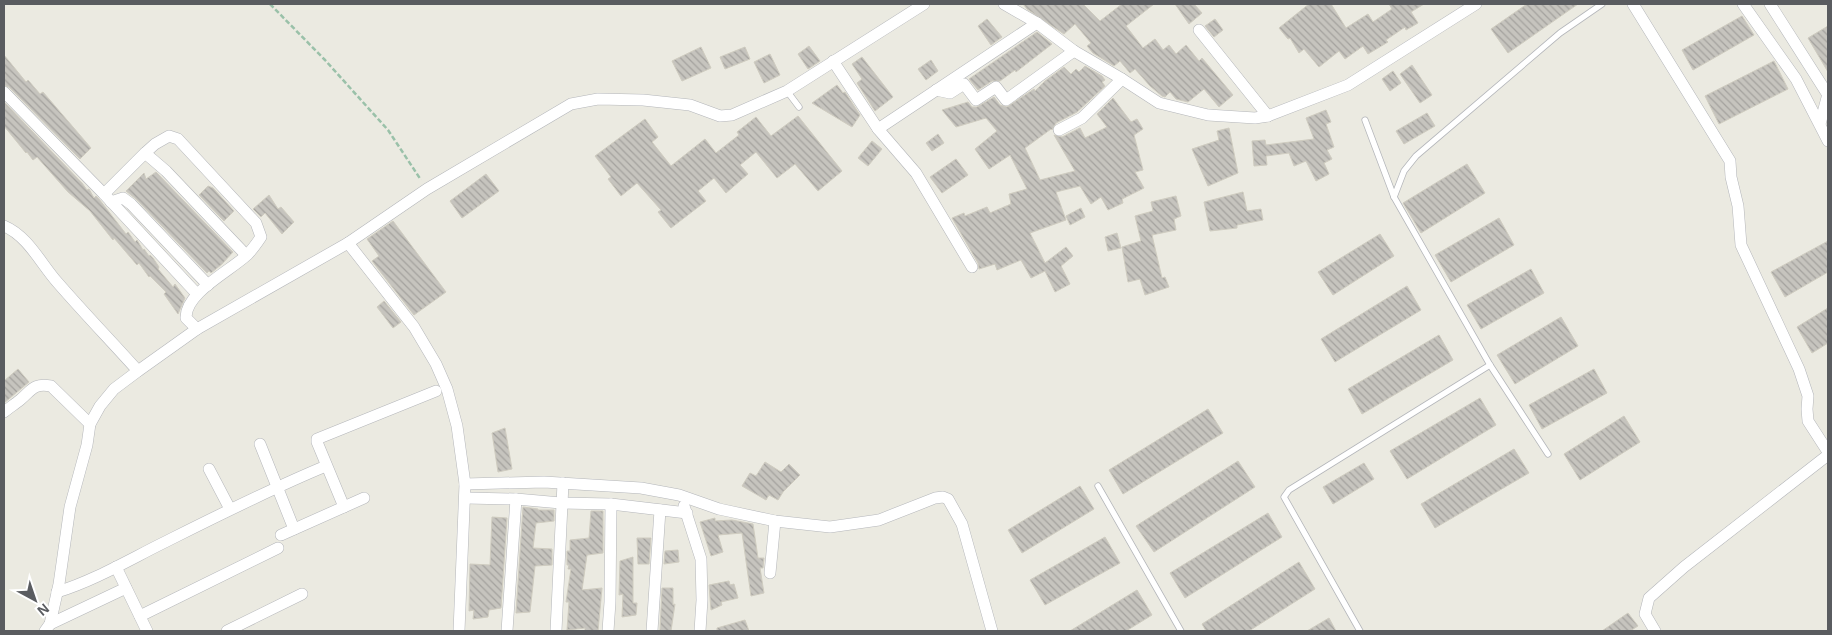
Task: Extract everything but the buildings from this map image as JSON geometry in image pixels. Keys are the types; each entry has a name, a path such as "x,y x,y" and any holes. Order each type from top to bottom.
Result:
{"street":[{"path":"47,627 57,592 70,507 87,444 90,424 100,406 114,389 197,329 348,243 427,189 571,104 598,99 643,100 690,105 720,116 732,115 787,91 924,4"},
{"path":"1004,4 1037,23 1074,51 1159,103 1208,115 1255,118 1268,116 1348,86 1476,4"},
{"path":"1633,4 1730,161 1742,244 1799,369 1808,396 1808,421 1828,454 1684,567 1649,598 1645,614 1655,631"},
{"path":"1743,4 1796,80 1828,141"},
{"path":"1770,4 1828,94 1820,124"},
{"path":"878,129 1037,23"},
{"path":"1199,30 1268,116"},
{"path":"936,90 950,93 964,84 976,100 996,87 1006,100 1074,51"},
{"path":"833,61 878,129 916,173 972,267"},
{"path":"1059,130 1082,118 1122,79"},
{"path":"4,92 108,198 196,294"},
{"path":"108,198 145,153 155,144 169,136 178,139 256,223 261,237 246,255 196,294 186,312 186,318 197,329"},
{"path":"145,153 166,171 246,255"},
{"path":"108,198 123,198 131,204 208,285"},
{"path":"4,226 11,229 26,242 57,282 138,371"},
{"path":"348,243 414,327 436,364 447,389 454,417 466,498 459,631"},
{"path":"4,412 21,400 30,390 41,384 51,386 90,424"},
{"path":"344,507 317,442 319,438 436,391"},
{"path":"260,444 294,529"},
{"path":"57,592 72,588 277,486 326,466"},
{"path":"209,469 230,509"},
{"path":"465,484 563,483 641,488 679,495 719,509 775,521 830,528 879,520 935,498 943,497 948,499 962,524 992,631"},
{"path":"556,631 563,483"},
{"path":"679,495 687,513 701,558 702,600 700,631"},
{"path":"282,535 364,498"},
{"path":"466,498 611,504 687,513"},
{"path":"507,631 516,499"},
{"path":"608,631 611,504"},
{"path":"652,631 660,510"},
{"path":"770,573 775,521"},
{"path":"140,616 278,548"},
{"path":"116,567 147,631"},
{"path":"47,627 126,588"},
{"path":"227,631 302,594"}],"lane":[{"path":"1394,197 1404,171 1416,156 1560,33 1602,4"},
{"path":"787,91 799,107"},
{"path":"1365,120 1394,197 1490,365 1548,454"},
{"path":"1360,631 1284,497 1289,490 1490,365"},
{"path":"1098,486 1181,631"}],"path":[{"path":"270,4 325,60 388,130 427,189"}]}
